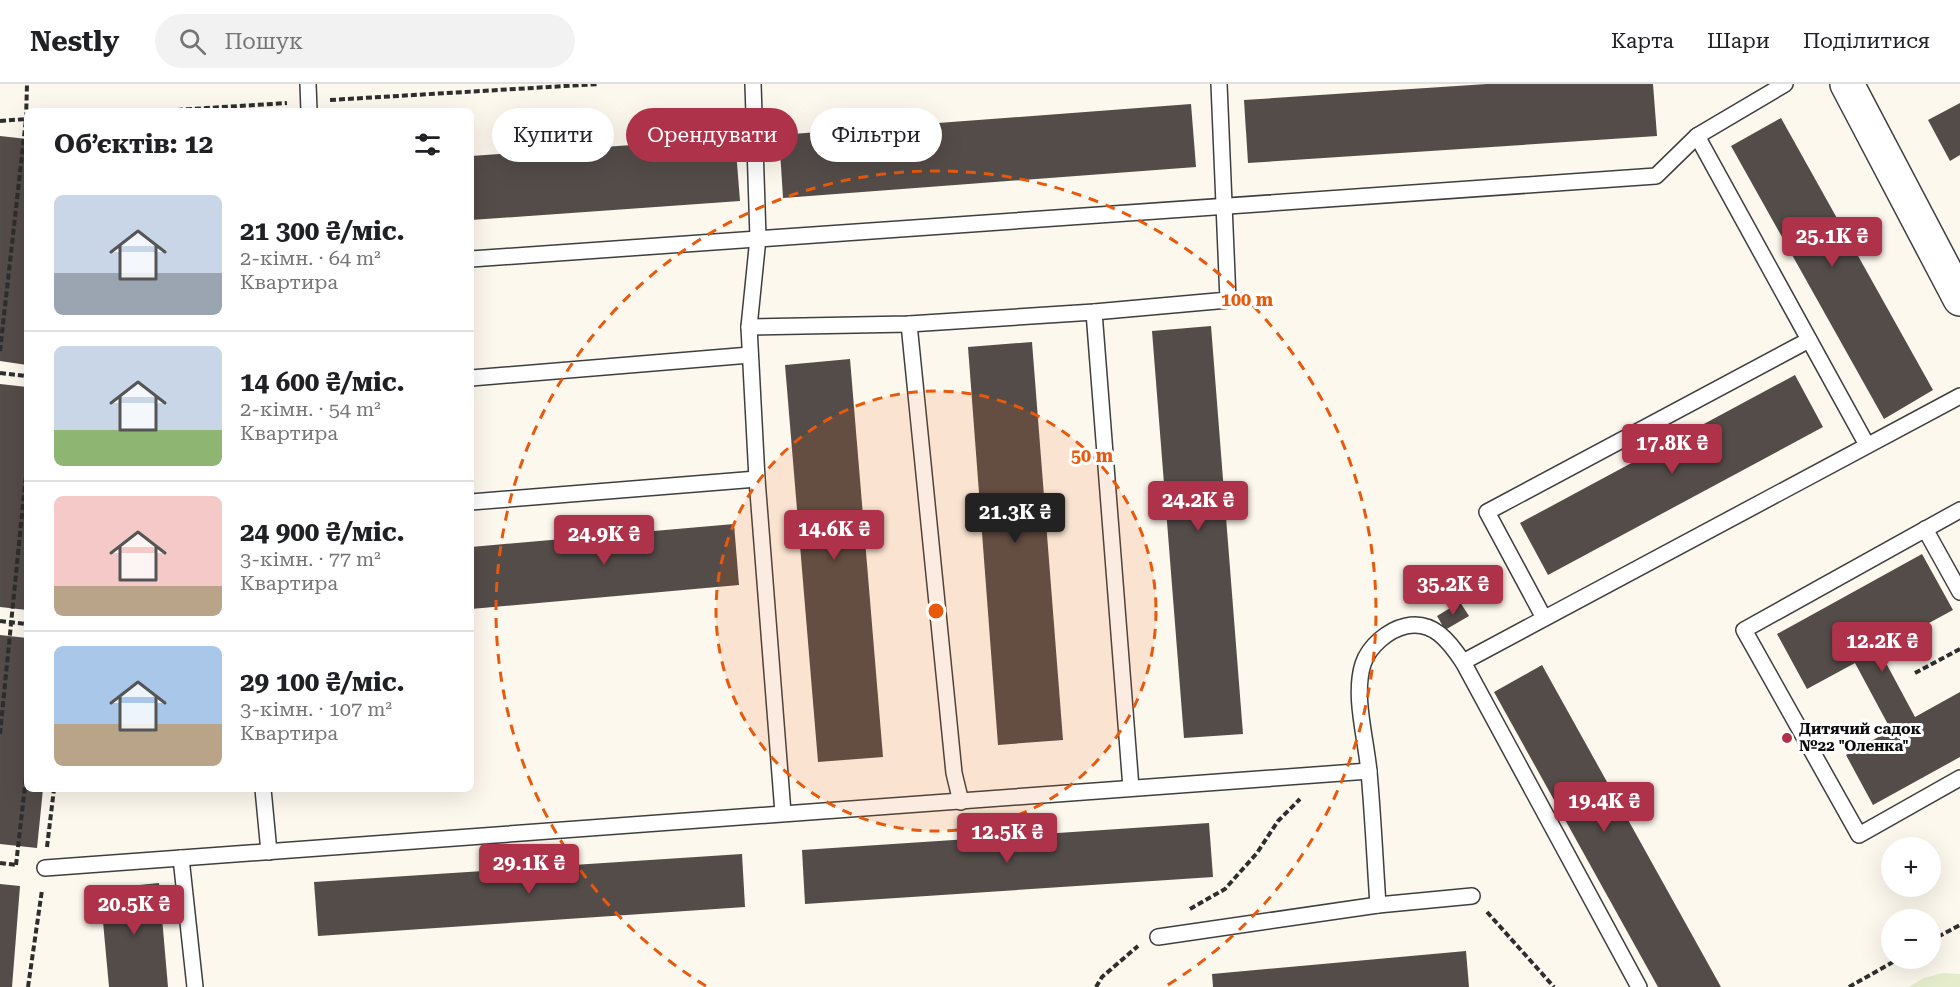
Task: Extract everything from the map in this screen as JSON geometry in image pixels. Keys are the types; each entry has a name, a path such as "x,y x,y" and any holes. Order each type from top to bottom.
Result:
{"street":[{"path":"1847,84 1960,299"}],"lane":[{"path":"308,84 309,106"},
{"path":"753,84 758,238 748,327 757,479 783,813"},
{"path":"748,327 909,324 1094,312 1228,300 1218,84"},
{"path":"474,259 1656,176 1697,136 1785,84"},
{"path":"1697,136 1868,446"},
{"path":"1094,312 1131,788"},
{"path":"909,324 954,773 961,802"},
{"path":"1544,618 1487,512 1809,340"},
{"path":"474,378 750,355"},
{"path":"1463,662 1960,396"},
{"path":"474,502 757,479"},
{"path":"1960,510 1744,630 1859,835 1960,778"},
{"path":"1925,529 1960,592"},
{"path":"1378,905 1369,771 1358,684 1364,661 1377,642 1396,628 1416,624 1434,629 1451,644 1463,662 1639,987"},
{"path":"45,868 1369,771"},
{"path":"263,792 268,852"},
{"path":"181,858 195,987"},
{"path":"1158,937 1378,905 1472,896"}],"path":[{"path":"26,108 27,84"},
{"path":"249,108 309,106 599,84"},
{"path":"0,121 24,119"},
{"path":"0,351 24,137"},
{"path":"0,373 24,376"},
{"path":"0,734 24,492"},
{"path":"0,621 24,624"},
{"path":"1915,673 1960,649"},
{"path":"1186,911 1225,889 1257,854 1278,821 1308,791"},
{"path":"16,865 24,792"},
{"path":"1472,896 1554,987"},
{"path":"1941,935 1960,925"},
{"path":"1096,987 1102,977 1138,945"},
{"path":"1849,987 1881,969"}],"green space":[{"path":"1943,973 1960,974 1960,987 1909,987 1924,978"}],"building":[{"path":"1487,84 1653,84 1657,136 1248,163 1244,100"},
{"path":"1960,103 1960,155 1950,161 1928,120"},
{"path":"1191,104 1196,167 783,198 781,162 798,162 798,134 810,133 810,162 942,162 942,123"},
{"path":"1781,118 1933,390 1884,419 1731,146"},
{"path":"0,136 24,139 24,365 0,361"},
{"path":"626,145 626,162 737,162 740,201 474,220 474,156 492,155 492,162 614,162 614,146"},
{"path":"1211,326 1243,734 1184,738 1152,331"},
{"path":"1032,342 1063,740 998,745 968,347"},
{"path":"850,359 883,757 818,762 785,365"},
{"path":"1795,375 1823,427 1548,575 1520,523"},
{"path":"0,384 24,387 24,610 0,607"},
{"path":"734,524 739,585 474,609 474,547"},
{"path":"1922,554 1953,610 1879,650 1915,717 1960,692 1960,757 1873,805 1846,755 1891,730 1855,663 1807,689 1777,634"},
{"path":"1460,602 1469,616 1445,630 1437,616"},
{"path":"0,635 24,638 24,792 43,792 37,848 0,844"},
{"path":"1542,665 1721,987 1658,987 1494,692"},
{"path":"1209,823 1213,877 805,904 802,850"},
{"path":"742,854 745,907 318,936 314,882"},
{"path":"159,883 168,987 109,987 100,889"},
{"path":"0,884 20,886 12,987 0,987"},
{"path":"1466,951 1469,987 1213,987 1212,974"}],"place":[{"name":"Дитячий садок №22 \"Оленка\"","path":"1787,738"}]}
